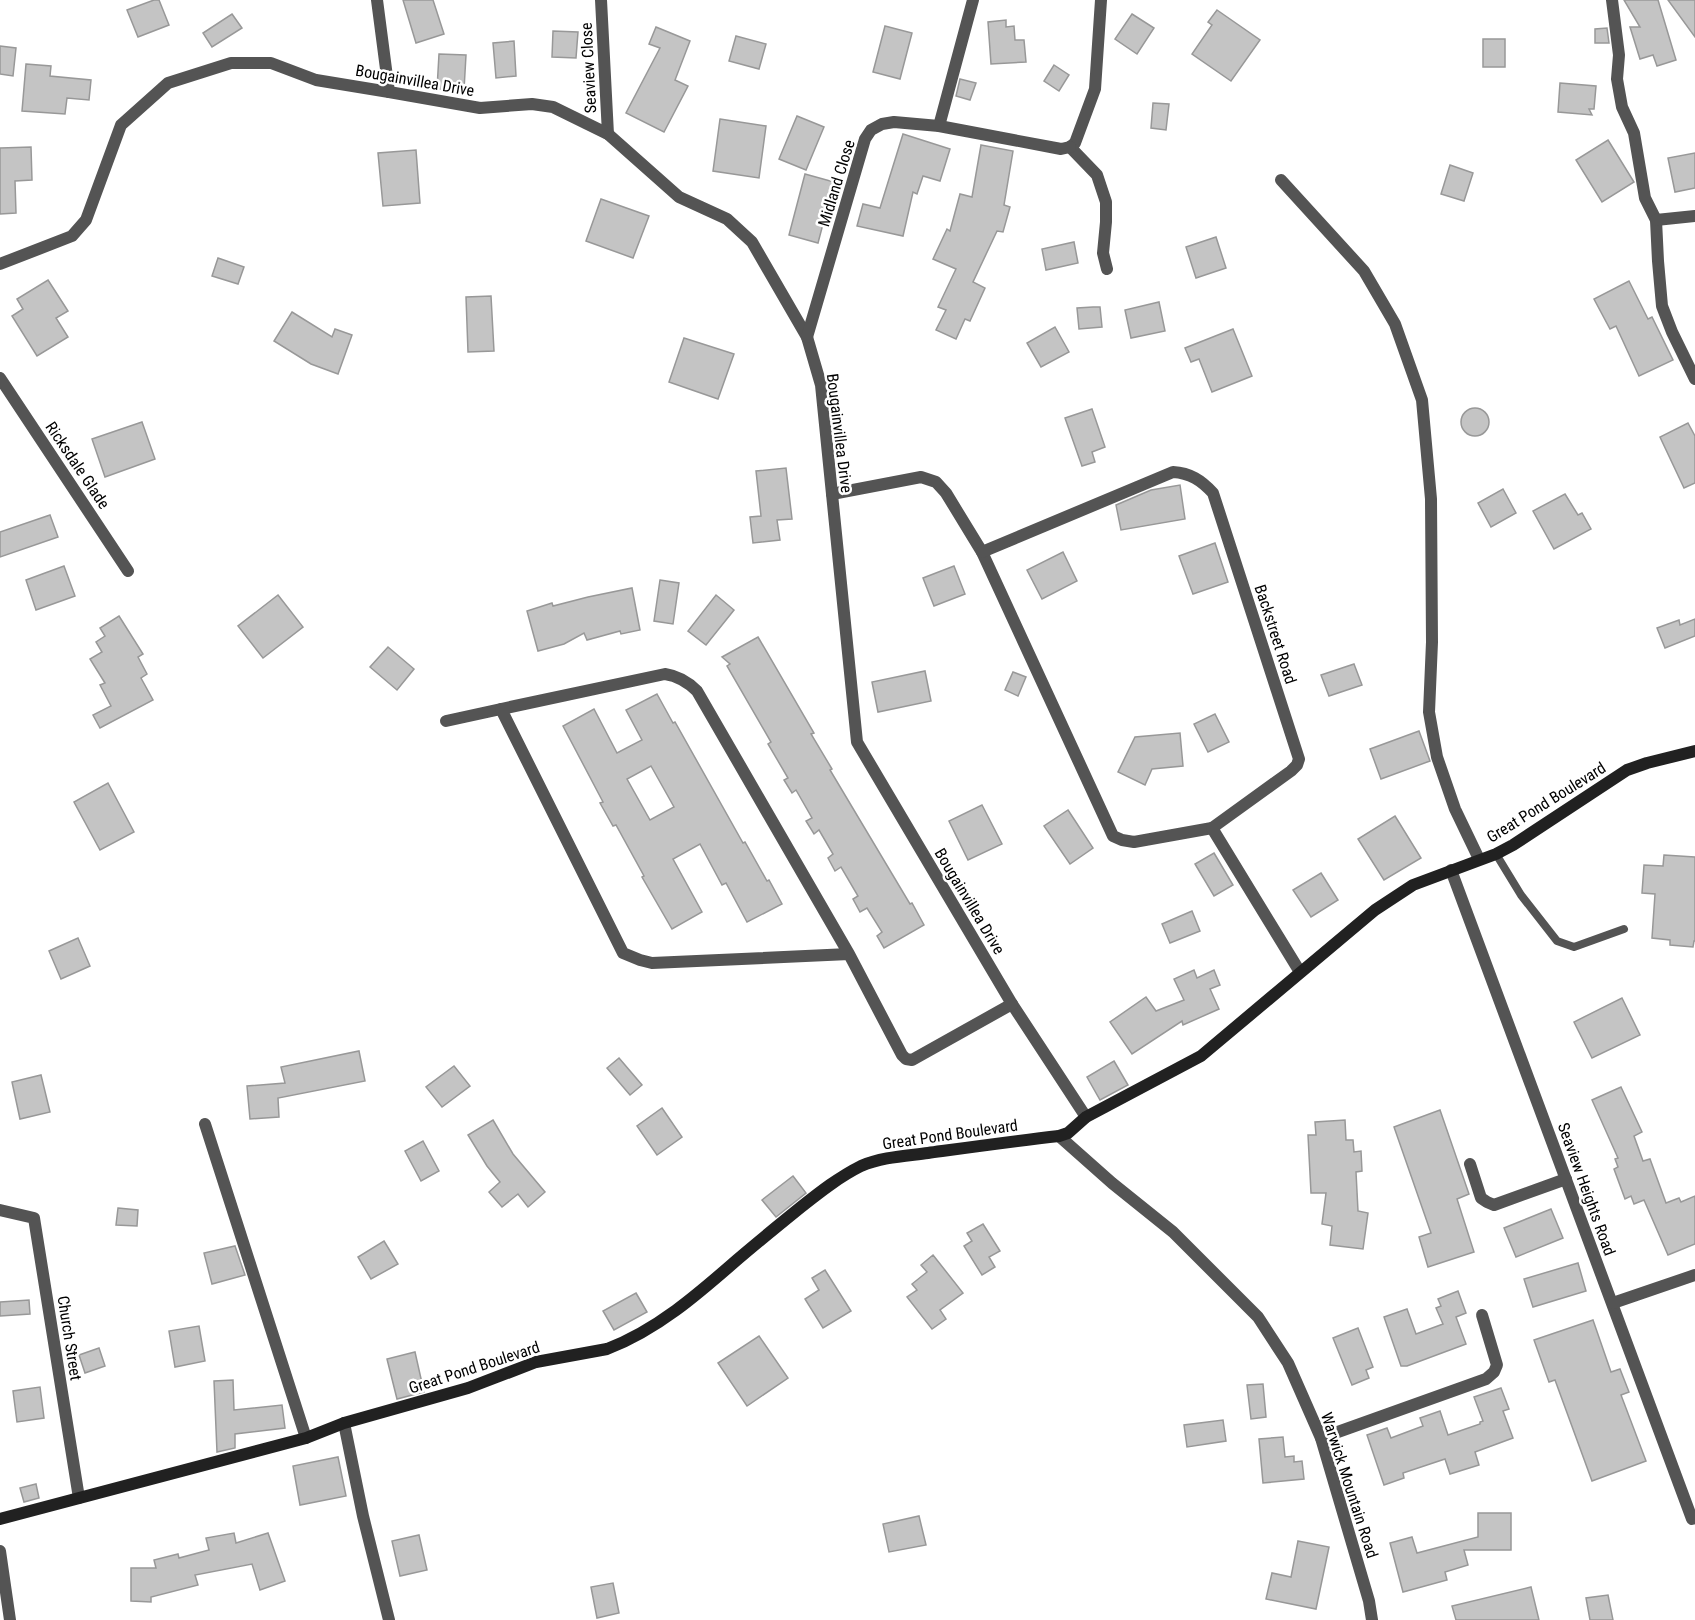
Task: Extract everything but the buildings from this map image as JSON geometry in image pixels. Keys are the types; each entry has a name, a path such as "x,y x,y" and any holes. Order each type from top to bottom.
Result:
{"street":[{"path":"377,0 389,92"},
{"name":"Seaview Close","path":"601,0 608,134"},
{"path":"939,126 973,0"},
{"path":"1101,0 1095,89 1075,143 1070,147 1097,175 1106,202 1103,253 1107,269"},
{"path":"1612,0 1619,55 1617,79 1622,107 1634,133 1645,198 1656,220 1662,306 1695,379"},
{"name":"Bougainvillea Drive","path":"0,264 72,236 86,220 121,125 168,83 231,63 271,63 316,80 480,108 532,104 553,107 608,134 679,197 727,219 752,242 807,337 820,384 857,742 1012,1004 1086,1117"},
{"name":"Midland Close","path":"807,337 865,140 871,130 882,124 894,122 939,126 1061,149 1070,147"},
{"path":"1281,180 1364,271 1395,324 1422,400 1431,499 1432,642 1429,712 1437,757 1455,809 1479,859"},
{"path":"1656,220 1695,216"},
{"name":"Ricksdale Glade","path":"0,378 128,571"},
{"name":"Backstreet Road","path":"982,552 1173,472 1195,477 1213,493 1299,759 1291,771 1212,828"},
{"path":"832,494 921,477 936,482 946,493 982,552 1113,836 1134,842 1212,828 1300,972"},
{"path":"446,721 665,674 675,675 688,682 697,691 849,954 906,1059 912,1060 1012,1004"},
{"path":"501,709 623,953 652,963 849,954"},
{"name":"Great Pond Boulevard","path":"0,1519 306,1438 344,1423 468,1388 536,1362 607,1349 638,1335 690,1299 768,1233 829,1186 861,1167 906,1155 1068,1133 1086,1117 1201,1056 1375,910 1413,885 1496,854 1513,845 1627,770 1695,751"},
{"name":"Seaview Heights Road","path":"1451,870 1692,1519"},
{"path":"206,1124 306,1438"},
{"name":"Warwick Mountain Road","path":"1059,1136 1112,1183 1173,1232 1258,1317 1288,1363 1321,1438 1369,1601 1372,1620"},
{"path":"1470,1164 1481,1198 1494,1205 1566,1179"},
{"name":"Church Street","path":"0,1210 34,1218 79,1498"},
{"path":"1612,1304 1695,1275"},
{"path":"1321,1438 1486,1379 1494,1372 1497,1365 1482,1315"},
{"path":"344,1423 363,1516 389,1620"},
{"path":"0,1551 10,1620"}],"lane":[{"path":"1496,854 1521,895 1557,941 1574,947 1624,929"}]}
